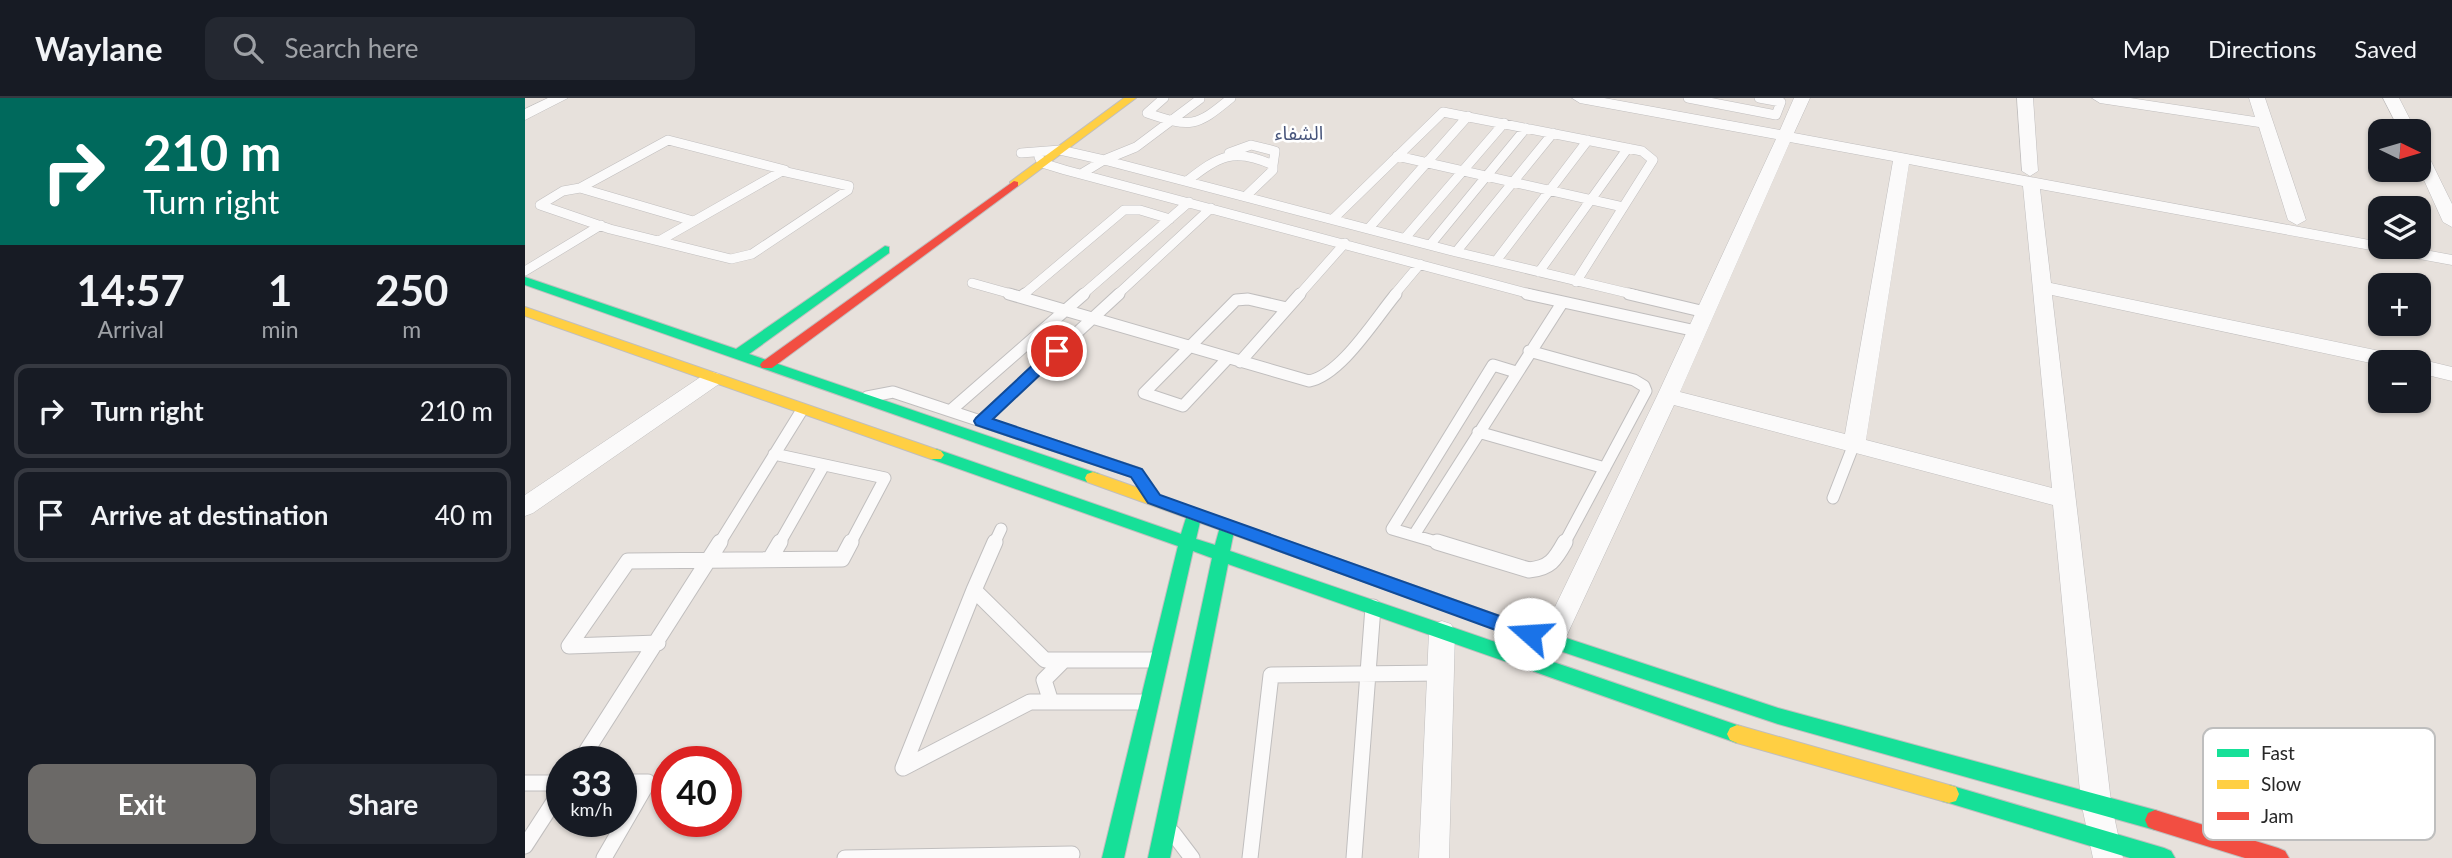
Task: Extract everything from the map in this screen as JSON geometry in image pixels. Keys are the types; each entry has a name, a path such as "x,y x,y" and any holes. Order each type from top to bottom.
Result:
{"street":[{"path":"525,115 560,98"},
{"path":"767,365 1032,151 1060,150 1131,98"},
{"path":"1580,98 2031,177 2368,244"},
{"path":"1639,98 1743,113 1786,132 1902,159 2031,177 2368,233"},
{"path":"1555,672 1559,644 1802,98"},
{"path":"2025,98 2042,287 2097,802 2106,848"},
{"path":"2100,98 2265,123"},
{"path":"2257,98 2297,220"},
{"path":"2392,98 2402,119"},
{"path":"525,102 542,107"},
{"path":"1854,444 1902,159"},
{"path":"2431,176 2452,180"},
{"path":"2431,178 2452,222"},
{"path":"737,355 896,242"},
{"path":"2431,244 2452,248"},
{"path":"2431,256 2452,260"},
{"path":"525,281 1195,513 1559,644 1778,716 2097,802 2203,835"},
{"path":"2042,287 2368,355"},
{"path":"525,311 712,379 1220,553 1706,725 2106,848 2164,858"},
{"path":"2431,369 2452,373"},
{"path":"525,507 712,379"},
{"path":"1668,396 2066,500"},
{"path":"1113,858 1195,513"},
{"path":"1159,858 1227,525"},
{"path":"1434,858 1442,632"},
{"path":"2220,840 2278,858"}],"lane":[{"path":"1164,98 1147,113 1171,121 1193,123 1205,119 1231,98"},
{"path":"1688,98 1743,113 1776,115 1781,102 1759,98"},
{"path":"1081,174 1104,160 1136,147 1200,99"},
{"path":"1333,219 1440,113 1504,123 1642,151 1650,155 1653,160 1576,282"},
{"path":"1369,228 1468,116"},
{"path":"1405,238 1504,123"},
{"path":"1430,244 1526,128"},
{"path":"1456,252 1553,133"},
{"path":"668,139 849,186 848,190 741,259 731,259 659,241 540,205 563,191 580,188 668,139"},
{"path":"1496,261 1588,140"},
{"path":"1539,272 1628,148"},
{"path":"1060,150 1669,304 1701,321"},
{"path":"1032,151 1081,174 1562,303 1658,323 1701,321"},
{"path":"1187,181 1216,158 1229,154 1273,165 1273,170 1246,196"},
{"path":"1398,156 1623,207"},
{"path":"659,241 785,170"},
{"path":"580,188 693,221"},
{"path":"950,411 1189,202"},
{"path":"981,421 1211,208"},
{"path":"1021,297 1124,210 1140,210 1170,219"},
{"path":"525,271 601,225"},
{"path":"1240,362 1345,243"},
{"path":"972,283 1310,381 1320,379 1335,367 1420,264"},
{"path":"1228,358 1183,406 1143,393 1236,300 1248,299 1287,309"},
{"path":"1413,535 1515,372 1562,303"},
{"path":"1515,372 1493,365 1392,529 1529,570 1543,569 1553,563 1646,391 1644,386 1634,380 1529,351"},
{"path":"859,398 893,392 1137,473 1154,499"},
{"path":"590,746 802,410"},
{"path":"1478,432 1605,468"},
{"path":"1833,498 1854,444"},
{"path":"657,643 569,646 628,561 842,559 885,478 774,454"},
{"path":"770,559 824,465"},
{"path":"1001,529 903,768 1030,702 1151,702"},
{"path":"974,590 1045,660 1161,660"},
{"path":"1355,858 1373,607"},
{"path":"1051,702 1044,680 1064,660"},
{"path":"1250,858 1271,675 1441,673"},
{"path":"637,782 648,782 637,801"},
{"path":"525,783 546,783"},
{"path":"525,846 546,814"},
{"path":"1166,824 1192,858"},
{"path":"604,858 616,837"},
{"path":"845,858 1072,854 1071,858"}],"traffic: fast":[{"path":"737,355 885,250"},
{"path":"525,281 1093,478"},
{"path":"936,455 1737,734"},
{"path":"1113,858 1192,522"},
{"path":"1159,858 1226,531"},
{"path":"1545,639 1778,716 2155,820"},
{"path":"1949,794 2164,858"}],"traffic: slow":[{"path":"1014,184 1131,98"},
{"path":"525,311 936,455"},
{"path":"1093,478 1545,639"},
{"path":"1737,734 1949,794"}],"traffic: jam":[{"path":"767,365 1014,184"},
{"path":"2155,820 2203,835"},
{"path":"2220,840 2278,858"}],"district":[{"name":"الشفاء","path":"1299,133"}],"route":[{"path":"1057,351 981,421 1137,473 1154,499 1530,634"}]}
